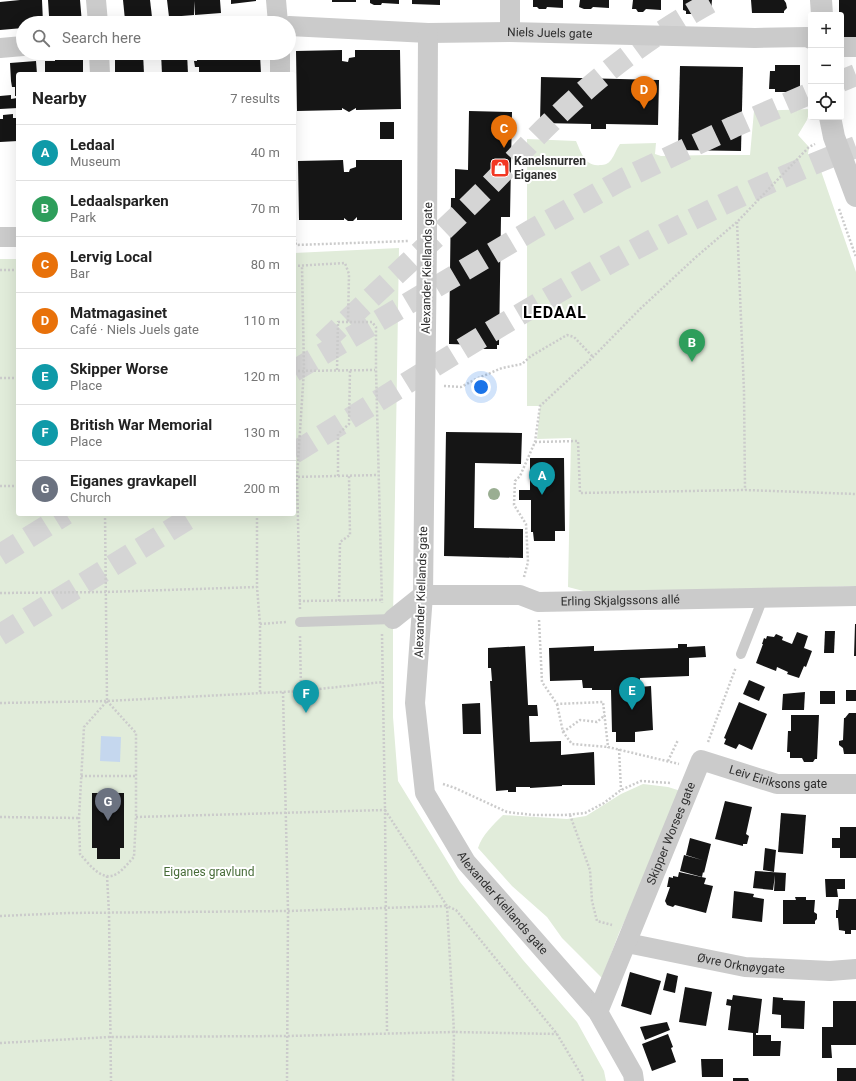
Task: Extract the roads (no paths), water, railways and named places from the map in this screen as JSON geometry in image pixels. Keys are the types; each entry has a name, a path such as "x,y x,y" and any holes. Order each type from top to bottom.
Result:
{"street":[{"path":"96,0 97,16"},
{"path":"276,0 277,16"},
{"path":"510,0 510,32"},
{"path":"821,0 822,12"},
{"name":"Niels Juels gate","path":"296,26 428,33 510,32 755,38 808,38"},
{"name":"Alexander Kiellands gate","path":"428,33 423,596 415,703 425,792 466,862 598,1012 633,1074 634,1081"},
{"path":"0,48 16,47"},
{"path":"99,60 100,72"},
{"path":"280,60 280,72"},
{"path":"832,127 856,196"},
{"path":"0,238 16,237"},
{"path":"393,618 423,596"},
{"name":"Erling Skjalgssons allé","path":"423,596 529,598 763,598 856,596"},
{"name":"Leiv Eiriksons gate","path":"696,772 777,784 856,784"},
{"name":"Skipper Worses gate","path":"598,1012 696,772"},
{"name":"Øvre Orknøygate","path":"629,937 745,967 830,971 856,969"}],"lane":[{"path":"741,654 763,598"},
{"path":"300,622 393,618"}],"water":[{"path":"101,736 121,737 120,762 100,761"}],"tunnel":[{"path":"323,343 428,245 498,177 543,130 589,87 650,40 693,12 715,0"},
{"path":"844,80 856,75"},
{"path":"296,370 532,230 623,179 733,127 808,94"},
{"path":"296,452 568,286 709,211 782,177 856,147"},
{"path":"0,555 63,516"},
{"path":"0,635 193,516"}],"place":[{"name":"Matmagasinet","path":"644,109"},
{"name":"Lervig Local","path":"504,148"},
{"name":"Kanelsnurren Eiganes","path":"500,168"},
{"name":"Ledaalsparken","path":"692,362"},
{"name":"Ledaal","path":"542,495"},
{"name":"Skipper Worse","path":"632,710"},
{"name":"British War Memorial","path":"306,713"},
{"name":"Eiganes gravkapell","path":"108,821"}],"district":[{"name":"LEDAAL","path":"555,312"}],"park label":[{"name":"Eiganes gravlund","path":"209,872"}]}
